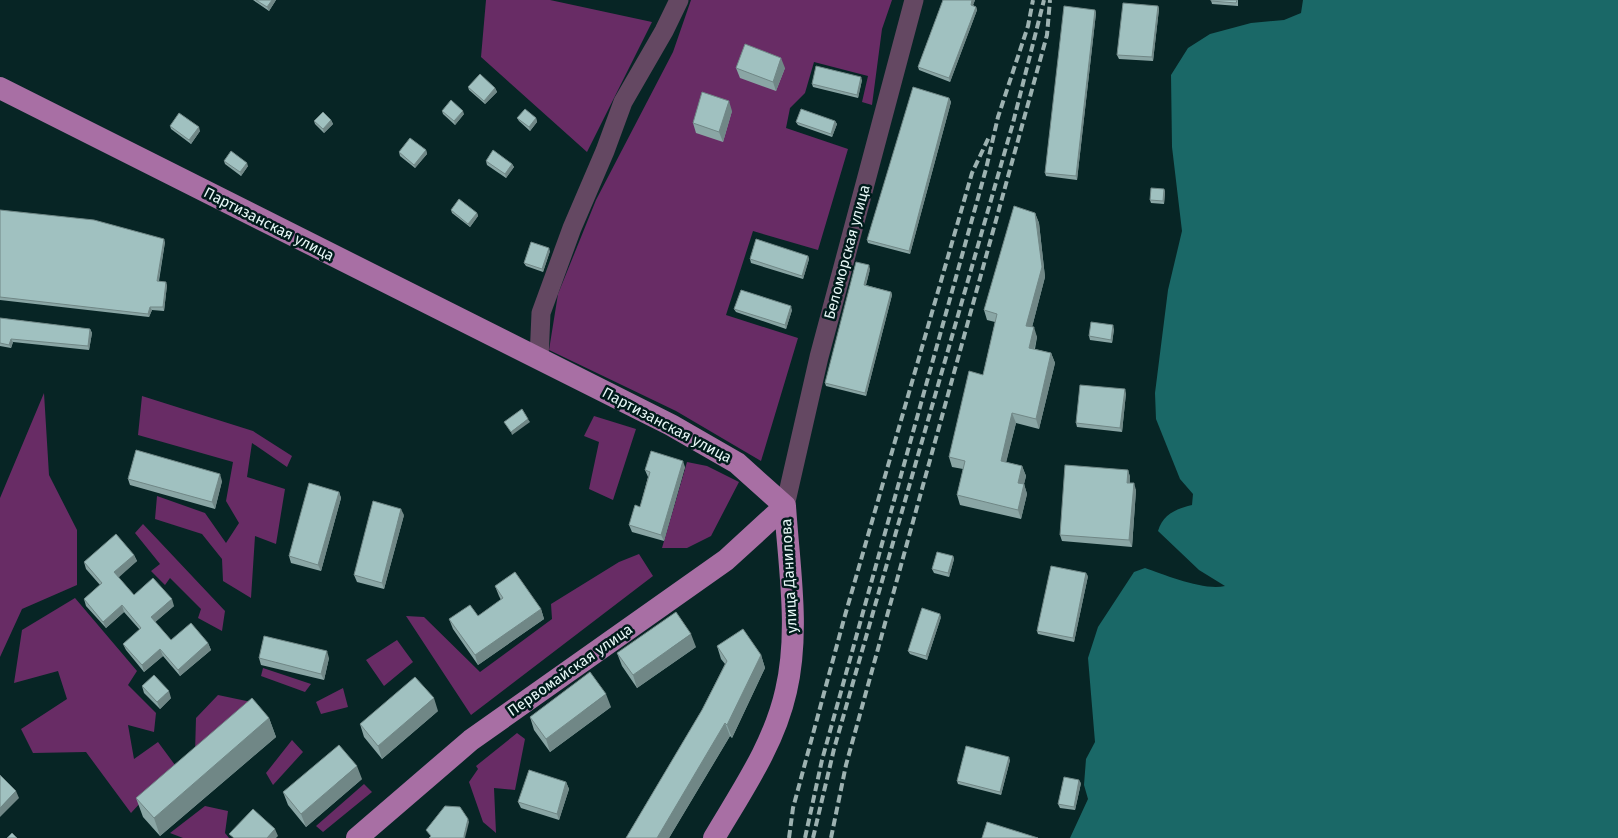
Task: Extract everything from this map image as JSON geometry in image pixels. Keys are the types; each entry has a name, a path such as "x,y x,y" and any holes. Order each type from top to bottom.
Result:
{"main road":[{"name":"Партизанская улица","path":"0,88 670,425 737,462 785,506"},
{"name":"Первомайская улица","path":"357,838 471,740 726,560 785,506"},
{"name":"улица Данилова","path":"714,838 766,749 786,692 794,626 785,506"}],"street":[{"path":"538,359 541,313 572,228 605,151 623,102 664,31 679,0"},
{"name":"Беломорская улица","path":"785,506 819,357 914,0"}],"shaded area":[{"path":"486,0 550,0 652,22 587,152 481,57"},
{"path":"691,0 892,0 882,29 872,105 862,102 868,76 814,62 805,93 790,108 786,128 848,149 818,250 753,231 726,315 798,338 761,461 676,411 549,350 558,294 596,200 673,52"},
{"path":"44,393 49,475 77,530 77,585 22,609 0,657 0,498"},
{"path":"142,396 253,431 292,456 287,467 252,443 247,477 285,489 276,544 255,536 251,598 223,581 222,559 202,534 155,519 157,496 205,513 226,543 239,523 226,501 233,462 138,435"},
{"path":"594,416 636,429 613,500 589,489 599,442 584,436"},
{"path":"687,462 707,466 739,482 711,536 687,548 662,548"},
{"path":"143,524 225,611 222,631 198,618 201,609 170,578 165,585 151,571 160,564 135,533"},
{"path":"639,554 653,576 471,715 406,616 424,617 480,672 552,619 551,604 619,562"},
{"path":"75,598 137,671 128,685 156,713 154,732 128,725 134,759 158,742 175,765 131,813 86,752 33,753 21,729 67,699 58,671 14,683 22,630"},
{"path":"397,640 413,662 384,686 366,660"},
{"path":"263,668 311,684 305,692 261,676"},
{"path":"343,688 348,707 321,714 316,702"},
{"path":"218,695 256,703 195,753 196,718"},
{"path":"517,733 525,739 515,790 494,788 496,833 483,822 469,782 478,769 476,766"},
{"path":"292,740 303,752 273,785 266,773"},
{"path":"364,784 372,792 323,832 316,826"},
{"path":"205,806 228,811 225,833 229,838 183,838 170,833"}],"water":[{"path":"1303,0 1618,0 1618,838 1070,838 1088,799 1084,785 1086,759 1095,742 1088,658 1098,627 1134,572 1145,568 1196,584 1216,587 1225,586 1199,570 1158,531 1167,516 1181,508 1192,505 1193,494 1180,479 1156,419 1155,393 1168,290 1182,231 1172,147 1171,75 1188,48 1210,34 1251,23 1284,20 1301,13"}],"building":[{"path":"256,0 272,0 267,7"},
{"path":"943,0 972,0 971,5 976,7 949,78 918,67"},
{"path":"1211,0 1237,0 1236,3"},
{"path":"1123,3 1158,6 1152,57 1117,55"},
{"path":"1064,6 1095,10 1076,176 1045,173"},
{"path":"745,44 781,58 773,82 736,68"},
{"path":"816,66 861,77 857,95 812,84"},
{"path":"480,74 495,88 484,101 468,87"},
{"path":"913,87 949,98 909,251 867,240"},
{"path":"702,92 729,101 719,132 693,123"},
{"path":"451,100 463,111 454,121 442,111"},
{"path":"525,109 536,118 529,127 517,118"},
{"path":"801,109 835,121 831,134 796,122"},
{"path":"323,112 331,120 323,129 314,121"},
{"path":"179,113 199,127 189,140 170,126"},
{"path":"410,138 426,150 414,165 399,152"},
{"path":"493,150 512,164 505,174 486,161"},
{"path":"231,151 247,163 240,172 224,161"},
{"path":"1151,188 1164,189 1163,201 1150,200"},
{"path":"459,199 477,213 468,224 451,210"},
{"path":"1014,206 1035,213 1042,267 1026,326 1034,327 1029,348 1051,353 1036,419 1012,413 1001,461 1022,466 1018,483 1024,484 1018,510 957,495 965,461 949,457 969,371 983,375 997,314 984,310"},
{"path":"0,210 94,220 164,239 157,281 166,282 163,307 150,307 148,314 0,297"},
{"path":"756,239 808,256 802,276 750,259"},
{"path":"531,242 549,248 542,269 524,263"},
{"path":"856,262 869,265 864,285 891,292 865,393 825,383"},
{"path":"741,290 791,306 785,325 734,309"},
{"path":"0,318 90,329 88,346 11,339 9,345 0,343"},
{"path":"1091,322 1113,325 1111,340 1089,336"},
{"path":"1080,385 1125,389 1120,428 1076,423"},
{"path":"522,409 528,419 511,432 504,422"},
{"path":"136,450 220,474 212,502 128,479"},
{"path":"651,451 683,461 661,535 629,525 635,505 640,507 650,472 645,470"},
{"path":"1065,465 1128,470 1127,483 1134,483 1129,540 1060,535"},
{"path":"309,483 339,492 318,565 289,556"},
{"path":"373,501 401,509 382,583 354,575"},
{"path":"116,534 134,555 114,572 134,595 153,578 172,599 151,617 171,640 191,623 208,643 178,670 160,649 142,665 123,644 141,628 122,605 103,622 84,599 102,583 84,562"},
{"path":"937,552 953,556 948,573 932,569"},
{"path":"1051,566 1086,573 1073,638 1037,631"},
{"path":"515,572 541,609 475,655 449,619 470,605 478,616 503,598 495,586"},
{"path":"922,608 940,614 926,656 908,651"},
{"path":"676,612 691,634 633,675 617,653"},
{"path":"743,629 761,655 727,725 725,723 657,838 626,838 702,710 727,661 717,646"},
{"path":"264,636 327,651 321,674 259,658"},
{"path":"590,672 606,694 546,739 530,717"},
{"path":"154,675 169,691 157,702 142,686"},
{"path":"415,677 434,698 378,746 360,724"},
{"path":"252,698 269,718 154,818 136,798"},
{"path":"339,745 357,766 301,814 283,792"},
{"path":"966,746 1009,757 1000,792 957,781"},
{"path":"529,770 566,782 557,814 518,802"},
{"path":"0,775 16,791 0,808"},
{"path":"1064,777 1079,780 1074,807 1058,804"},
{"path":"445,806 460,807 468,819 464,838 429,838 431,836 426,830"},
{"path":"253,809 275,829 267,838 234,838 229,834"},
{"path":"987,822 1038,838 982,838"},
{"path":"12,833 17,838 7,838"}],"railway":[{"path":"805,838 822,760 986,169 998,117 1028,26 1033,0"},
{"path":"813,838 834,749 1013,123 1044,0"},
{"path":"831,838 846,765 1047,35 1050,0"},
{"path":"789,838 793,808 844,619 972,173 989,137"}]}
